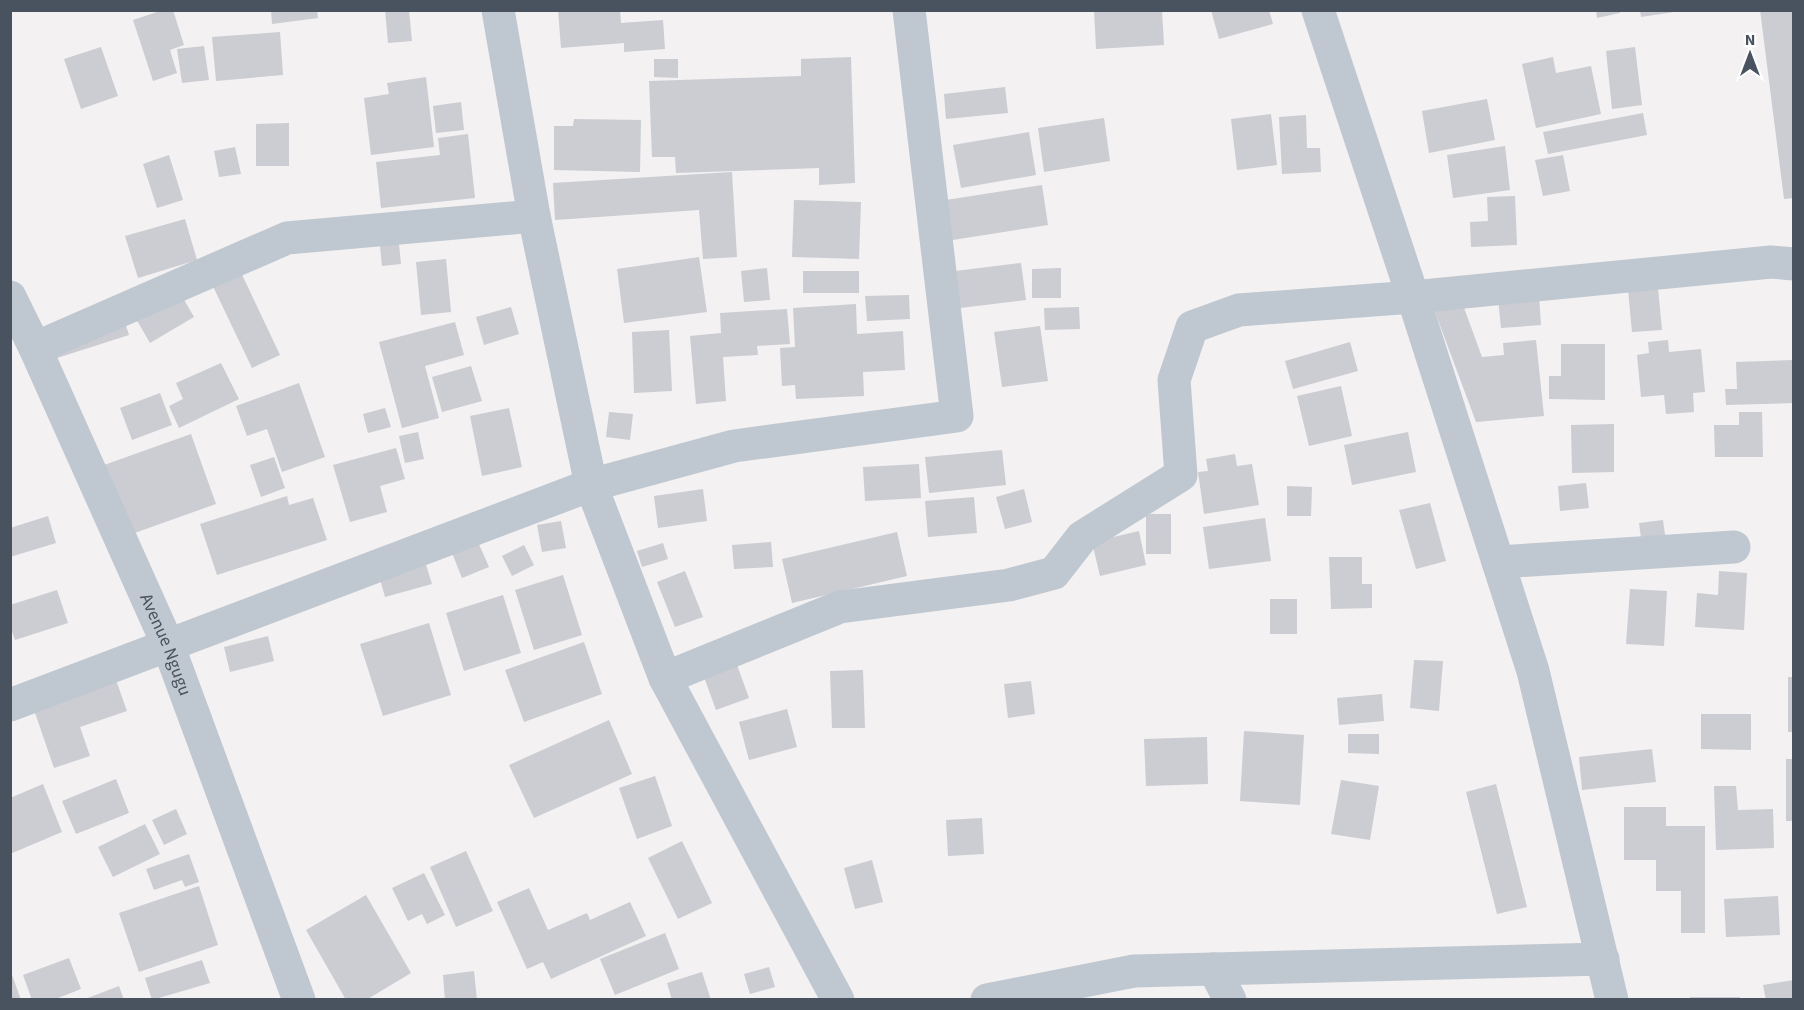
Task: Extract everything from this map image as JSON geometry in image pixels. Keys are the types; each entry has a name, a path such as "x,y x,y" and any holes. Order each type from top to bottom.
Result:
{"street":[{"path":"498,10 534,216 591,485 664,678 838,999"},
{"path":"10,705 591,485 734,446 957,416 909,10"},
{"path":"1317,10 1413,297 1533,671 1612,999"},
{"path":"35,348 287,238 534,216"},
{"path":"664,678 840,607 1010,585 1054,573 1082,537 1181,475 1174,380 1192,327 1239,310 1413,297 1771,262 1794,264"},
{"name":"Avenue Ngugu","path":"10,297 168,645 299,999"},
{"path":"1498,562 1734,547"},
{"path":"987,999 1134,971 1603,959"},
{"path":"1214,969 1230,999"}],"building":[{"path":"163,10 173,10 184,45 170,50 177,73 153,81 133,20"},
{"path":"271,10 317,10 318,18 272,24"},
{"path":"385,10 409,10 412,41 388,43"},
{"path":"558,10 620,10 621,23 663,20 665,49 624,52 624,43 561,48"},
{"path":"1094,10 1162,10 1164,45 1096,49"},
{"path":"1211,10 1269,10 1273,24 1219,39"},
{"path":"1596,10 1620,10 1620,13 1597,18"},
{"path":"1640,10 1674,10 1674,12 1641,17"},
{"path":"1760,10 1794,10 1794,198 1784,199"},
{"path":"280,32 283,75 216,81 212,37"},
{"path":"204,46 209,80 182,83 177,49"},
{"path":"101,47 118,96 81,109 64,59"},
{"path":"1635,47 1642,105 1612,109 1606,51"},
{"path":"851,57 855,183 819,185 819,168 676,173 675,157 652,157 649,81 801,76 801,59"},
{"path":"1553,57 1556,73 1591,66 1601,114 1536,128 1522,64"},
{"path":"654,59 678,59 678,78 654,77"},
{"path":"426,77 434,147 371,155 364,98 389,94 387,83"},
{"path":"1005,87 1008,113 946,119 944,94"},
{"path":"1487,99 1495,140 1429,153 1422,111"},
{"path":"461,102 464,130 436,133 433,106"},
{"path":"1643,113 1647,135 1548,154 1543,132"},
{"path":"1271,114 1277,165 1237,170 1231,119"},
{"path":"1306,115 1307,148 1320,148 1321,172 1282,174 1279,117"},
{"path":"1104,118 1110,161 1044,172 1038,128"},
{"path":"574,119 641,120 640,172 554,170 554,126 573,126"},
{"path":"289,123 289,166 256,166 256,124"},
{"path":"1029,132 1036,175 961,188 953,145"},
{"path":"468,134 475,198 381,208 376,162 440,155 438,138"},
{"path":"1505,146 1510,190 1453,198 1447,155"},
{"path":"235,147 241,174 219,177 214,151"},
{"path":"169,155 183,200 157,208 143,164"},
{"path":"1563,155 1570,191 1543,196 1535,160"},
{"path":"732,172 737,257 703,259 699,210 555,220 553,183"},
{"path":"1042,185 1048,225 940,242 933,202"},
{"path":"1515,196 1517,245 1471,247 1470,222 1488,221 1487,197"},
{"path":"794,200 861,202 859,259 792,257"},
{"path":"185,219 197,260 138,278 125,236"},
{"path":"398,234 401,264 382,266 379,236"},
{"path":"699,257 707,312 624,323 617,269"},
{"path":"446,259 451,312 421,315 416,262"},
{"path":"1021,263 1026,300 952,309 947,272"},
{"path":"237,264 280,355 252,368 209,278"},
{"path":"767,268 770,300 744,302 741,271"},
{"path":"1061,268 1061,298 1032,298 1032,269"},
{"path":"803,271 859,271 859,293 803,293"},
{"path":"1657,277 1662,330 1632,332 1627,279"},
{"path":"179,291 194,317 150,343 135,317"},
{"path":"1459,294 1482,357 1504,355 1503,343 1536,340 1544,416 1476,422 1432,304"},
{"path":"909,295 910,319 867,321 865,296"},
{"path":"1539,295 1541,325 1501,328 1498,298"},
{"path":"856,304 857,334 903,331 905,370 863,372 864,396 796,399 795,385 782,386 780,348 795,347 793,308"},
{"path":"511,307 519,334 484,345 476,317"},
{"path":"1079,307 1080,329 1045,330 1044,308"},
{"path":"787,309 790,344 757,346 758,355 723,357 726,401 696,404 690,336 721,333 720,313"},
{"path":"121,310 129,335 54,359 46,334"},
{"path":"455,322 464,355 425,366 439,418 402,428 379,342"},
{"path":"1040,326 1048,381 1002,387 994,332"},
{"path":"669,330 672,391 634,393 632,332"},
{"path":"1668,340 1669,352 1701,349 1705,392 1693,393 1694,412 1666,414 1664,395 1641,397 1637,355 1649,353 1648,342"},
{"path":"1350,342 1358,371 1293,389 1285,361"},
{"path":"1561,344 1605,344 1605,400 1549,399 1549,376 1561,376"},
{"path":"1794,360 1794,403 1726,405 1725,389 1737,389 1736,362"},
{"path":"221,363 239,399 179,428 169,406 183,399 176,383"},
{"path":"471,366 482,401 442,412 432,377"},
{"path":"299,383 325,457 282,472 267,429 247,436 236,406"},
{"path":"1341,386 1352,436 1309,446 1297,396"},
{"path":"160,393 172,425 132,440 120,408"},
{"path":"385,408 391,427 368,433 363,414"},
{"path":"509,408 522,467 482,476 470,416"},
{"path":"609,412 633,414 630,440 606,437"},
{"path":"1739,412 1762,412 1763,457 1715,457 1714,425 1739,425"},
{"path":"1614,424 1614,472 1572,473 1571,425"},
{"path":"418,432 424,459 405,463 399,436"},
{"path":"1408,432 1416,472 1352,485 1344,445"},
{"path":"191,434 216,504 129,535 104,465"},
{"path":"396,448 405,479 380,486 387,512 350,522 333,465"},
{"path":"1002,450 1006,485 929,493 925,457"},
{"path":"1235,454 1237,466 1252,464 1259,505 1204,514 1198,472 1208,471 1206,459"},
{"path":"274,457 285,488 261,497 250,465"},
{"path":"919,464 921,498 865,501 863,467"},
{"path":"1586,483 1589,508 1560,511 1558,486"},
{"path":"1287,486 1312,487 1311,516 1287,516"},
{"path":"703,489 707,521 658,528 654,496"},
{"path":"1024,489 1032,522 1005,529 996,497"},
{"path":"287,496 289,505 313,498 327,540 217,575 200,524"},
{"path":"974,497 977,533 928,537 925,501"},
{"path":"1430,503 1446,561 1416,569 1399,510"},
{"path":"1146,514 1171,514 1171,554 1146,554"},
{"path":"48,516 56,543 10,557 10,528"},
{"path":"1265,518 1271,561 1209,569 1203,527"},
{"path":"1663,520 1666,542 1642,545 1639,523"},
{"path":"561,521 566,548 542,552 537,525"},
{"path":"1139,531 1146,565 1100,576 1092,542"},
{"path":"897,532 907,576 792,603 782,559"},
{"path":"478,542 489,567 462,578 452,553"},
{"path":"771,542 773,567 734,569 732,545"},
{"path":"663,543 668,559 642,567 637,551"},
{"path":"524,545 534,565 512,576 502,556"},
{"path":"422,552 432,584 385,597 376,565"},
{"path":"1329,557 1362,557 1362,584 1372,584 1372,608 1331,609"},
{"path":"685,571 703,617 675,627 657,582"},
{"path":"1719,571 1747,573 1744,630 1695,627 1697,593 1718,595"},
{"path":"563,575 582,635 534,650 515,590"},
{"path":"1630,589 1667,591 1664,646 1626,644"},
{"path":"57,590 68,623 15,640 10,626 10,605"},
{"path":"503,595 521,653 464,671 446,613"},
{"path":"1270,599 1297,599 1297,634 1270,634"},
{"path":"429,623 451,695 383,716 360,644"},
{"path":"268,636 274,661 230,672 224,647"},
{"path":"584,642 602,694 524,722 505,670"},
{"path":"733,654 749,698 716,710 700,666"},
{"path":"1414,660 1443,661 1439,711 1410,708"},
{"path":"863,670 865,728 832,728 830,671"},
{"path":"1788,677 1794,677 1794,732 1788,732"},
{"path":"116,680 127,711 80,727 90,756 54,768 33,707"},
{"path":"1031,681 1035,714 1008,718 1004,684"},
{"path":"1382,694 1384,721 1339,725 1337,698"},
{"path":"787,709 797,747 749,760 739,722"},
{"path":"1701,714 1751,714 1751,750 1701,749"},
{"path":"609,720 632,774 534,818 509,765"},
{"path":"1244,731 1304,735 1300,805 1240,801"},
{"path":"1348,734 1379,734 1379,754 1348,753"},
{"path":"1207,737 1208,784 1146,786 1144,739"},
{"path":"1652,749 1656,782 1582,790 1579,757"},
{"path":"1786,759 1794,759 1794,821 1786,821"},
{"path":"655,776 672,826 637,839 619,788"},
{"path":"116,779 129,813 76,834 62,801"},
{"path":"1341,780 1379,786 1370,840 1331,834"},
{"path":"43,784 62,832 10,854 10,798"},
{"path":"1496,784 1527,907 1497,914 1466,792"},
{"path":"1714,786 1736,786 1738,810 1773,809 1774,848 1716,850"},
{"path":"1624,807 1666,807 1666,826 1705,826 1705,933 1681,933 1681,891 1656,891 1656,860 1624,860"},
{"path":"176,809 187,834 164,845 152,820"},
{"path":"982,818 984,854 948,856 946,820"},
{"path":"145,824 160,854 113,877 98,847"},
{"path":"682,841 712,903 678,919 648,858"},
{"path":"466,851 493,911 456,927 430,867"},
{"path":"189,854 199,882 185,887 182,880 154,890 146,869"},
{"path":"872,860 883,902 855,909 844,868"},
{"path":"424,873 445,915 427,924 422,914 408,921 392,888"},
{"path":"199,886 218,945 139,972 119,913"},
{"path":"529,888 548,930 587,913 590,920 630,902 646,936 551,979 543,962 527,969 497,902"},
{"path":"366,895 411,973 366,1000 346,1000 306,930"},
{"path":"1778,896 1780,935 1726,937 1724,899"},
{"path":"665,933 679,969 615,995 600,959"},
{"path":"69,958 81,989 53,1000 32,1000 23,975"},
{"path":"202,960 210,983 152,1000 145,978"},
{"path":"769,967 775,987 750,994 744,974"},
{"path":"474,971 477,1000 445,1000 443,975"},
{"path":"11,972 21,1000 10,1000"},
{"path":"702,972 711,1000 672,1000 667,983"},
{"path":"1794,980 1794,1000 1766,1000 1763,985"},
{"path":"119,986 124,1000 85,1000 85,999"},
{"path":"1690,997 1740,997 1740,1000 1690,1000"}]}
